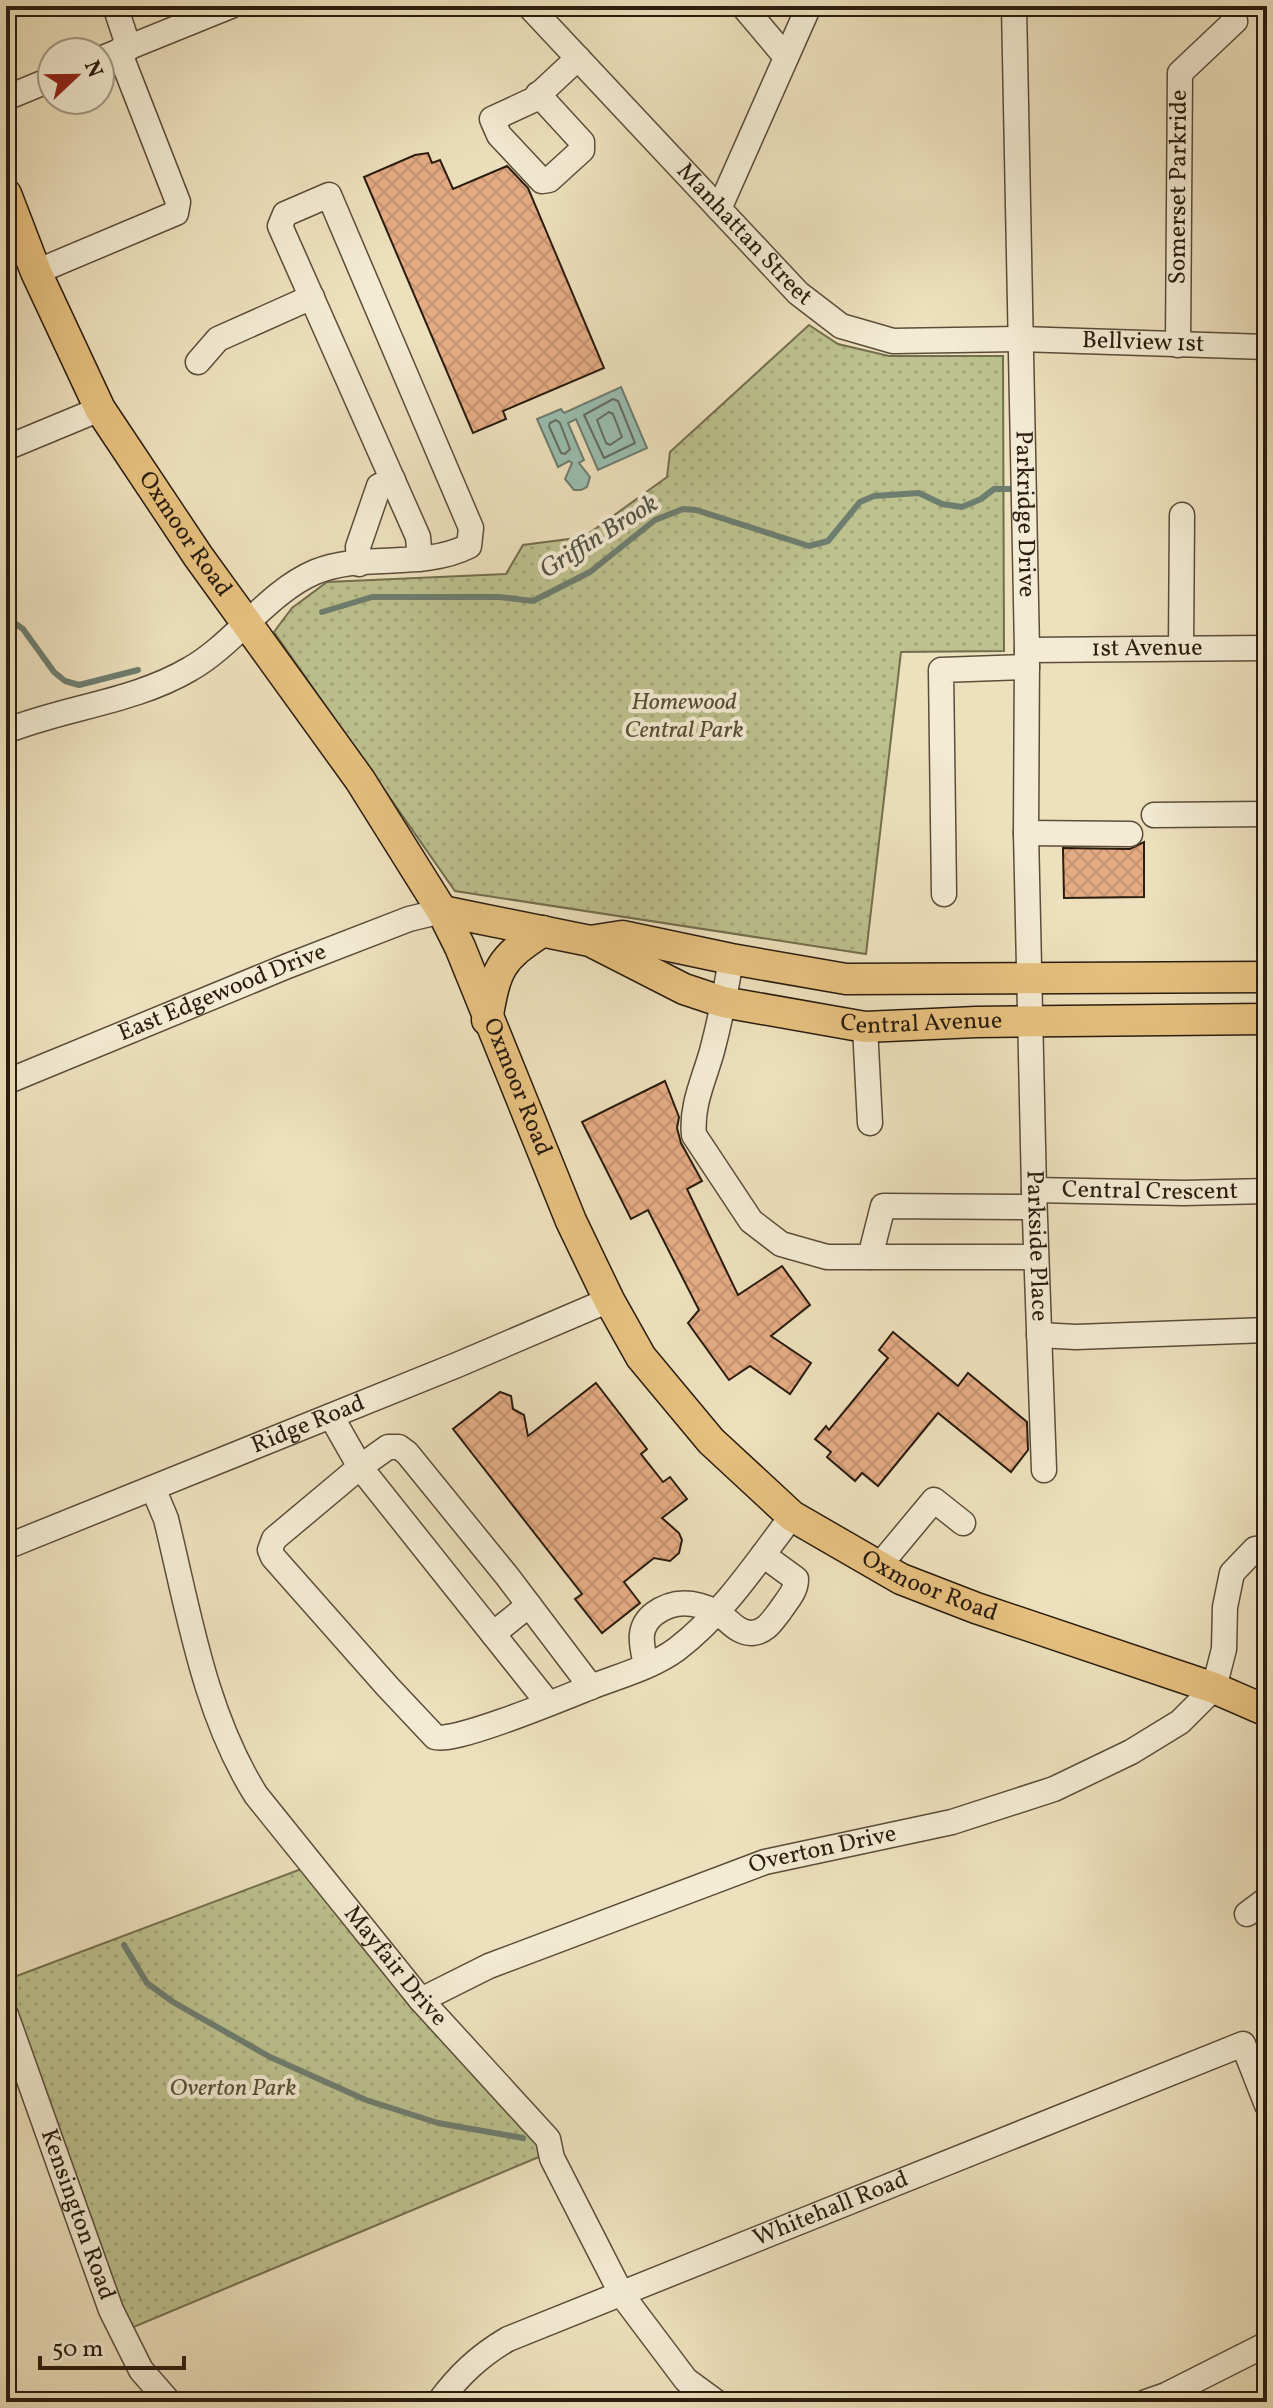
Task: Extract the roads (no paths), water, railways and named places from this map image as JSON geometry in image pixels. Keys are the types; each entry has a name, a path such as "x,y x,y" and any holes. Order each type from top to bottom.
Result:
{"main road":[{"name":"Oxmoor Road","path":"6,194 36,272 100,409 198,556 360,780 442,911 460,947 571,1221 641,1357 711,1441 792,1516 901,1579 976,1608 1214,1688 1267,1711"},
{"name":"Central Avenue","path":"442,911 590,941 684,989 723,1002 865,1027 1267,1019"},
{"path":"487,1020 496,977 504,961 543,931"},
{"name":"Central Avenue","path":"590,941 622,936 846,979 1267,977"}],"street":[{"path":"115,6 116,36"},
{"path":"36,272 176,213 178,202 116,53 231,6"},
{"name":"Manhattan Street","path":"529,6 798,293 841,326 893,341 1020,339"},
{"path":"743,6 786,57"},
{"path":"719,209 809,6"},
{"name":"Parkridge Drive","path":"1014,6 1031,1022"},
{"name":"Somerset Parkride","path":"1178,345 1180,73 1235,21 1230,6"},
{"path":"538,94 582,142 582,150 549,180 542,181 499,135 492,119 538,94 578,58"},
{"path":"6,98 36,86"},
{"path":"6,731 111,700 190,669 215,652 245,622 312,573 337,566 420,559 449,556 469,546 471,528 329,195 285,214 280,226 418,537 420,559"},
{"path":"198,362 218,339 312,297"},
{"name":"Bellview 1st","path":"1020,339 1267,347"},
{"path":"6,448 100,409"},
{"path":"359,564 358,547 379,486 393,480"},
{"path":"1181,648 1182,515"},
{"name":"1st Avenue","path":"944,894 941,670 1027,659 1181,648 1267,648"},
{"path":"1154,815 1267,814"},
{"path":"1026,833 1130,834"},
{"name":"East Edgewood Drive","path":"6,1082 285,967 409,919 442,911"},
{"path":"731,959 712,1052 699,1091 693,1120 694,1135 751,1221 781,1244 827,1257 1036,1257"},
{"name":"Parkside Place","path":"1031,1022 1044,1470"},
{"path":"865,1027 870,1123"},
{"name":"Central Crescent","path":"870,1257 883,1206 1267,1191"},
{"name":"Ridge Road","path":"6,1547 609,1300"},
{"path":"1039,1335 1076,1337 1267,1330"},
{"path":"331,1416 360,1467 548,1703"},
{"path":"591,1687 529,1605 399,1447 388,1447 360,1467 274,1539 270,1550 273,1557 435,1737 445,1739 591,1687 675,1650 716,1612 792,1516"},
{"name":"Mayfair Drive","path":"153,1488 166,1519 216,1716 240,1769 256,1795 421,2000 548,2139 552,2158 622,2295 686,2380 716,2402"},
{"path":"879,1566 934,1500 963,1523"},
{"path":"1214,1688 1224,1649 1225,1607 1232,1573 1255,1549 1267,1547"},
{"path":"646,1665 641,1631 650,1617 668,1604 682,1601 716,1612 740,1631 751,1633 768,1627 792,1594 796,1579 763,1555"},
{"path":"493,1634 529,1605"},
{"name":"Overton Drive","path":"421,2000 489,1966 765,1862 952,1822 1054,1789 1131,1752 1180,1722 1214,1688"},
{"path":"1247,1914 1267,1899"},
{"name":"Kensington Road","path":"6,2015 111,2310 141,2370 169,2402"},
{"name":"Whitehall Road","path":"439,2402 455,2379 482,2354 537,2327 1243,2044 1267,2105"},
{"path":"1160,2400 1267,2344"}],"water":[{"path":"621,387 647,448 598,470 576,419 568,423 584,460 579,463 590,477 587,487 574,490 565,479 572,463 569,461 558,467 537,419 561,409 564,413"}],"waterway":[{"name":"Griffin Brook","path":"322,612 372,597 499,597 533,601 590,572 655,520 683,509 696,510 809,546 828,541 860,502 874,496 919,493 942,504 962,507 994,489 1013,489"},
{"name":"Griffin Brook","path":"6,617 23,629 54,672 65,681 79,685 138,670"},
{"path":"124,1945 147,1983 173,2002 270,2057 366,2100 438,2123 523,2138"}],"park label":[{"name":"Homewood Central Park","path":"684,717"},
{"name":"Overton Park","path":"233,2089"}]}
